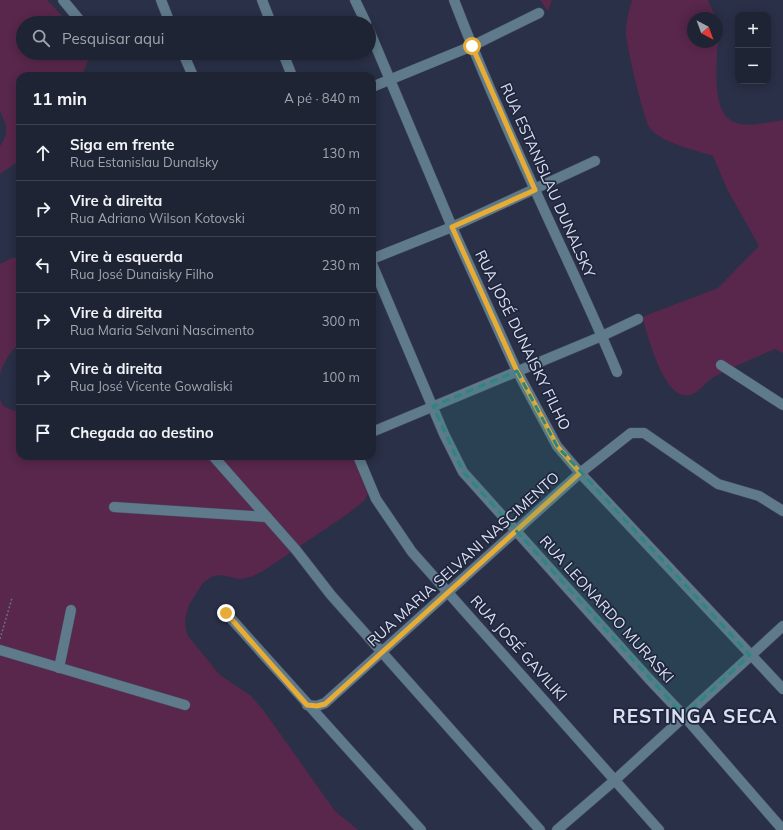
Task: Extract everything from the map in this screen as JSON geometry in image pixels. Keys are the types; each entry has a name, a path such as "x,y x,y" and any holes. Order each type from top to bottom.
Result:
{"street":[{"path":"63,0 76,16"},
{"path":"161,0 167,16"},
{"path":"262,0 268,16"},
{"path":"355,0 363,16"},
{"name":"RUA ESTANISLAU DUNALSKY","path":"454,0 472,46 535,190 617,372"},
{"path":"376,85 472,46 539,13"},
{"name":"RUA JOSÉ DUNAISKY FILHO","path":"376,46 452,227 517,371 557,446 580,473 783,689"},
{"path":"186,60 190,72"},
{"path":"286,60 290,72"},
{"path":"376,257 452,227 595,161"},
{"name":"RUA LEONARDO MURASKI","path":"376,273 444,434 463,472 684,716 783,830"},
{"path":"376,430 638,320"},
{"path":"721,364 783,405"},
{"name":"RUA MARIA SELVANI NASCIMENTO","path":"307,705 317,706 325,704 580,473 631,433 644,433 718,484 759,496 783,511"},
{"path":"217,460 296,550 330,595 540,830"},
{"name":"RUA JOSÉ GAVILIKI","path":"360,460 380,505 412,552 659,830"},
{"path":"114,507 267,517"},
{"path":"59,668 70,610"},
{"path":"226,613 307,705 421,830"},
{"path":"557,830 616,780 783,626"},
{"path":"0,650 185,705"}],"path":[{"path":"0,639 12,598"}],"highlighted area":[{"path":"517,371 557,446 750,655 684,716 476,489 463,472 433,406"}],"shaded area":[{"path":"0,0 47,0 62,16 16,16 16,60 88,60 84,72 16,72 16,163 0,174 0,147 6,135 6,125 0,111"},
{"path":"540,0 552,0 548,11"},
{"path":"632,0 708,0 713,12 687,12 687,48 717,48 716,79 718,95 722,108 729,119 740,124 756,124 783,120 783,353 775,349 737,366 714,377 693,394 683,395 674,389 666,379 653,352 642,317 718,288 759,246 727,189 713,156 670,142 662,138 650,128 640,98 632,66 626,33"},
{"path":"12,258 16,258 16,347 7,358 0,375 0,264"},
{"path":"0,399 3,406 16,411 16,460 359,460 370,489 365,500 349,513 263,571 251,577 240,579 219,575 211,577 203,583 189,605 185,619 188,636 220,675 251,696 264,711 335,811 358,830 0,830"}],"district":[{"name":"RESTINGA SECA","path":"695,716"}],"route":[{"path":"226,613 307,705 317,706 325,704 580,473 557,446 517,371 452,227 535,190 472,46"}]}
